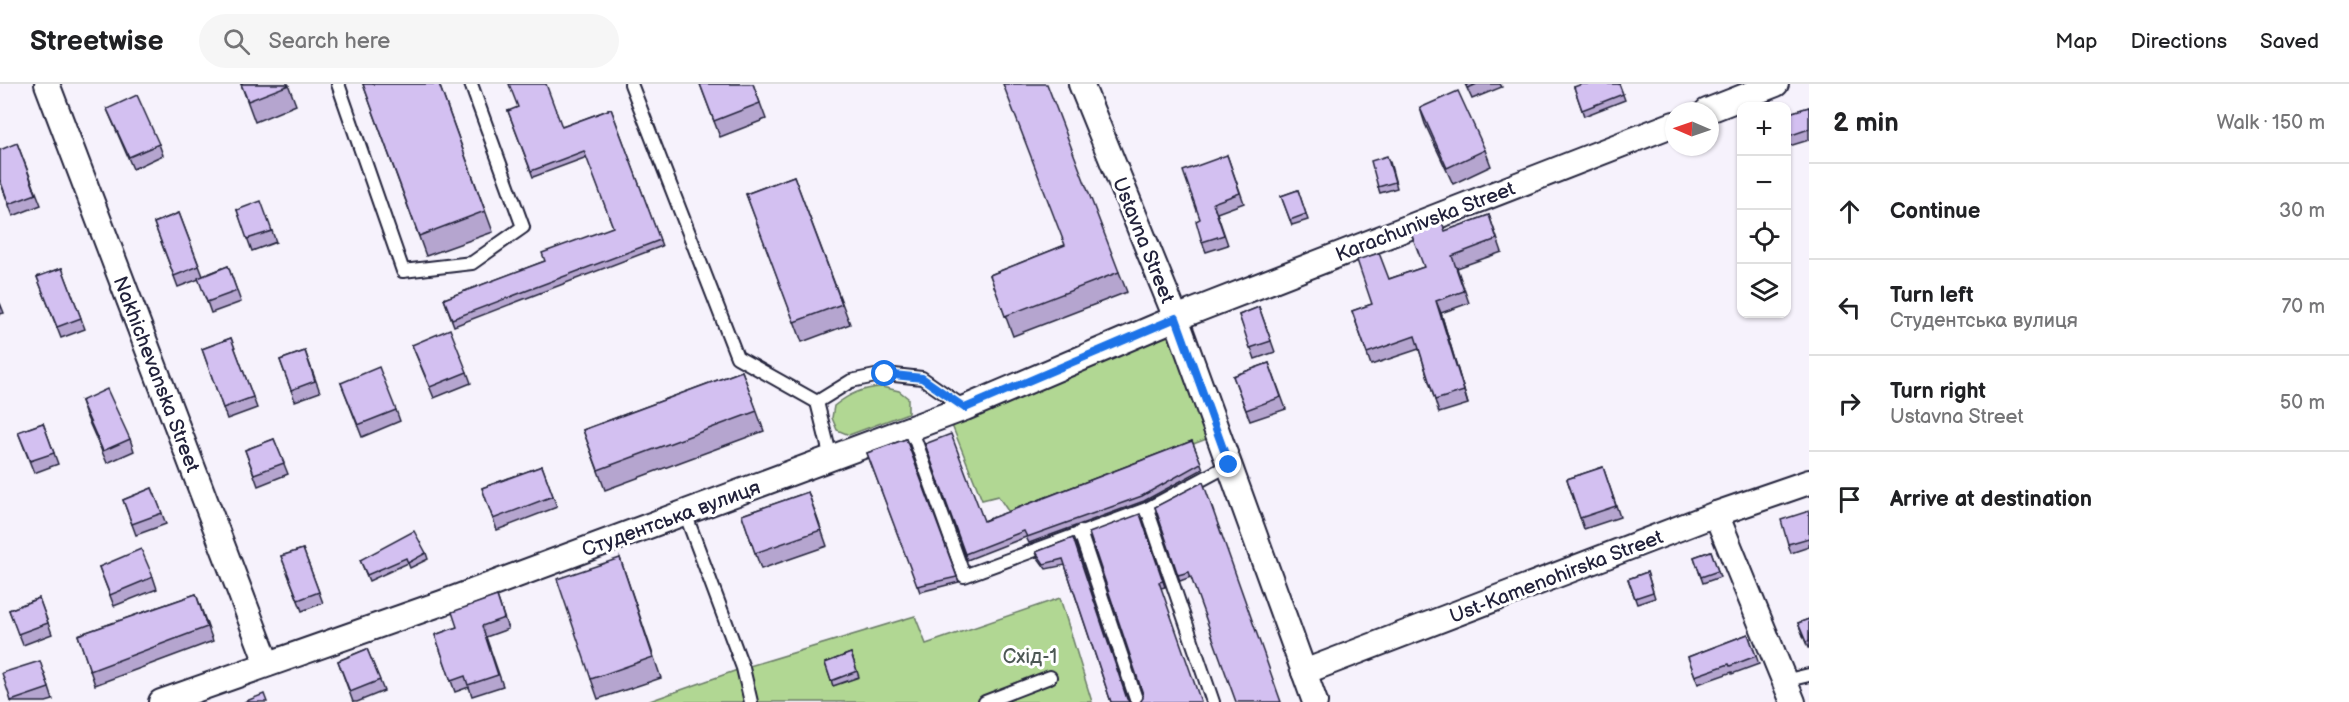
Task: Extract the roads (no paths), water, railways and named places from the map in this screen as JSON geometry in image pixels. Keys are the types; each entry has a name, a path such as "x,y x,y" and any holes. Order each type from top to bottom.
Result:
{"street":[{"name":"Nakhichevanska Street","path":"47,84 267,663"},
{"name":"Ustavna Street","path":"1081,84 1176,318 1315,702"},
{"path":"1719,106 1776,84"},
{"name":"Karachunivska Street","path":"1176,318 1665,128"},
{"name":"Студентська вулиця","path":"161,702 442,603 965,408 1176,318"},
{"name":"Ust-Kamenohirska Street","path":"1304,672 1716,514 1809,482"},
{"path":"1716,514 1789,691"}],"lane":[{"path":"338,84 403,271 472,263 523,227 471,84"},
{"path":"631,84 737,357 817,402 831,458"},
{"path":"817,402 851,381 885,374 922,378 965,408"},
{"path":"911,428 964,576 1147,509 1229,465"},
{"path":"1147,509 1213,702"},
{"path":"685,513 743,668 751,702"},
{"path":"1080,532 1137,702"},
{"path":"1789,691 1809,675"},
{"path":"985,702 1050,677"}],"park label":[{"name":"Схід-1","path":"1030,656"}]}
